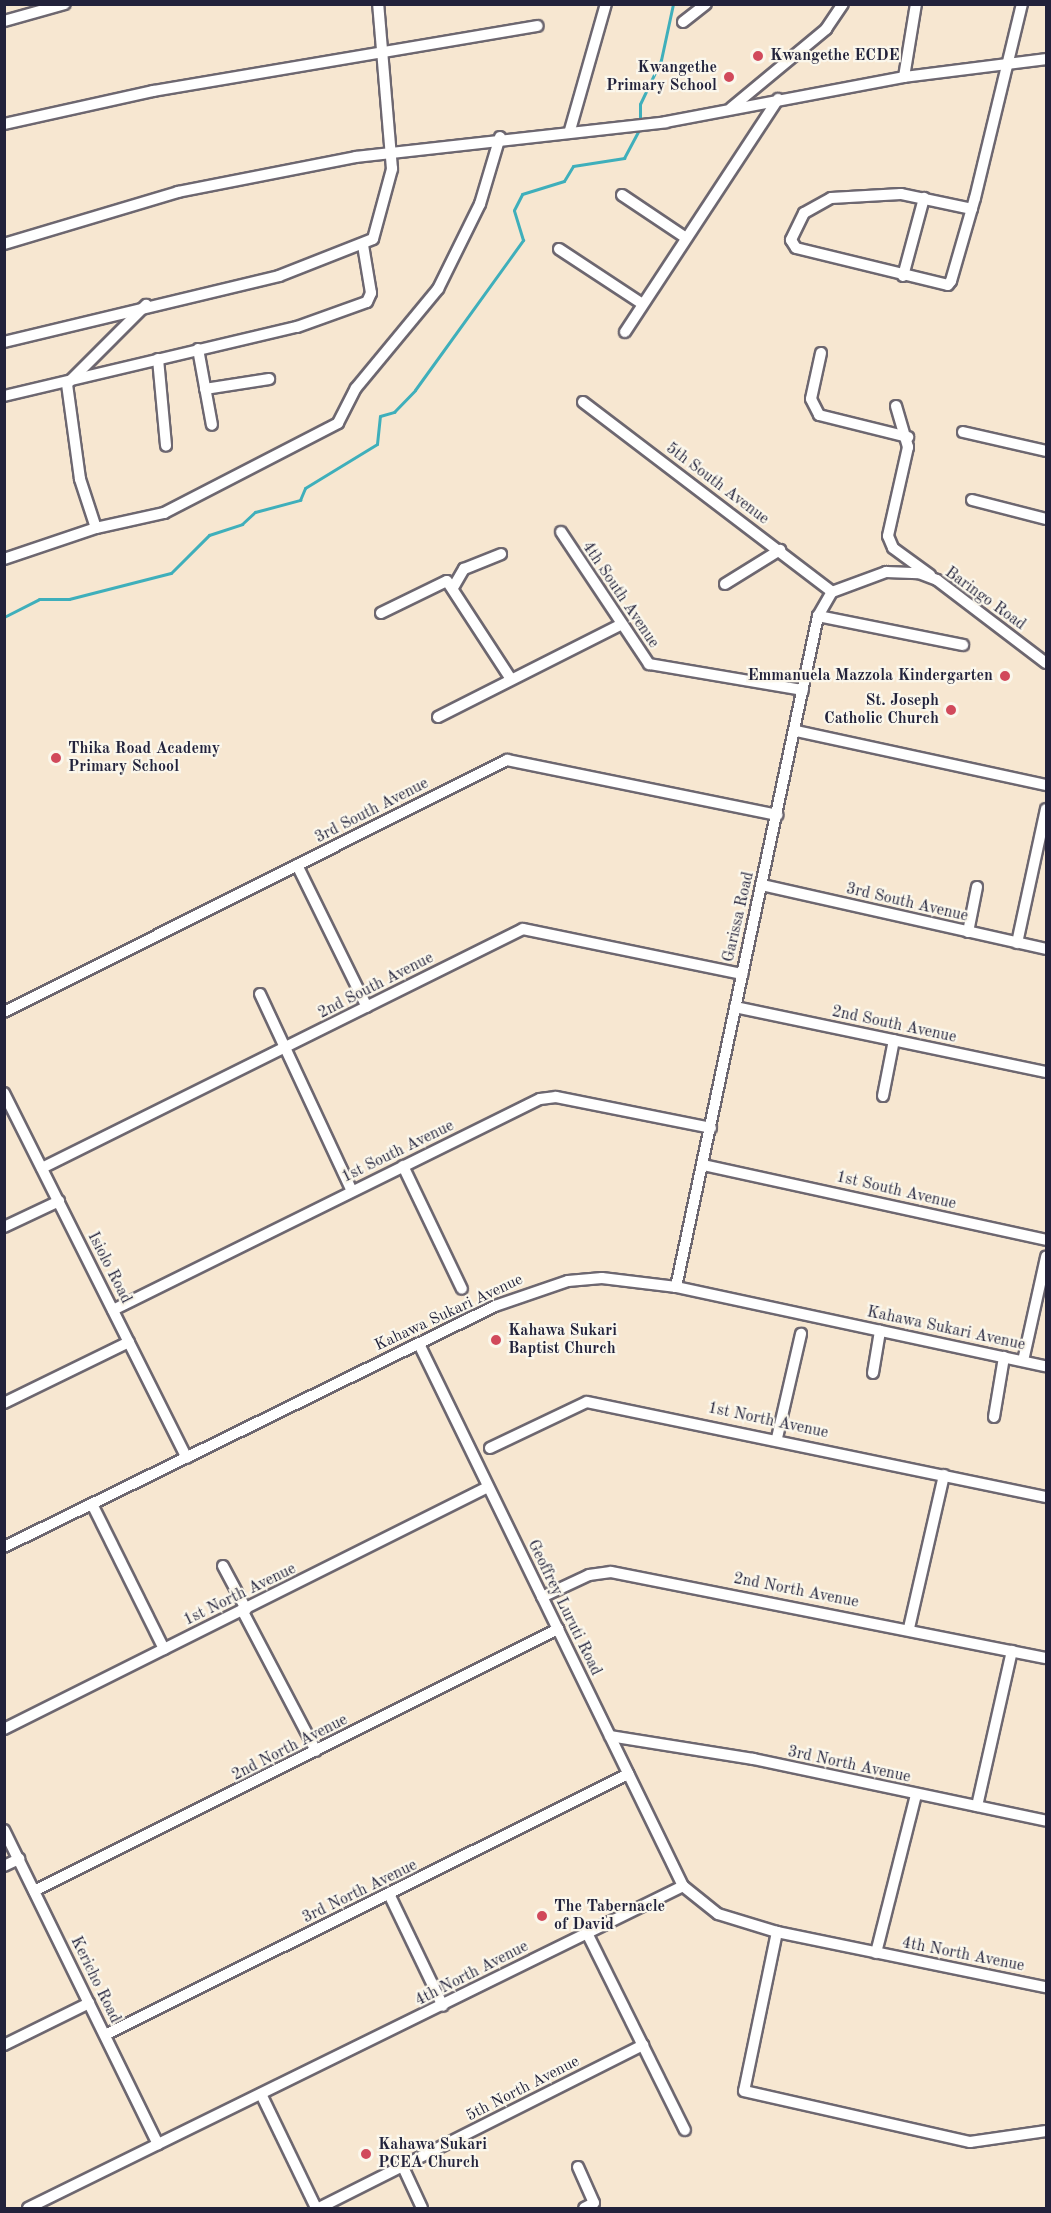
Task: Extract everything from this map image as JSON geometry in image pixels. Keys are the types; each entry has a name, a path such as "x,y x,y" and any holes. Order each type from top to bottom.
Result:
{"street":[{"path":"4,21 65,4"},
{"path":"4,342 146,305 279,276 363,245 380,227 392,152 378,4"},
{"path":"570,130 606,4"},
{"path":"683,22 706,4"},
{"path":"731,108 825,29 843,4"},
{"path":"904,77 916,4"},
{"path":"972,209 924,198 831,198 804,213 790,233 796,248 903,276 948,285 972,209 1006,62 1022,4"},
{"path":"4,124 153,91 384,54 538,26"},
{"path":"4,244 178,192 392,152 500,137 666,122 904,77 1006,62 1047,59"},
{"path":"625,332 641,303 778,99"},
{"path":"4,559 96,528 164,513 338,423 356,388 438,288 480,204 500,137"},
{"path":"622,195 686,238"},
{"path":"903,276 924,198"},
{"path":"4,396 67,384 198,349 297,327 367,302 371,294 363,245"},
{"path":"559,249 641,303"},
{"path":"67,384 146,305"},
{"path":"198,349 212,425"},
{"path":"821,353 811,399 819,415 908,437"},
{"path":"158,359 166,446"},
{"path":"205,389 269,379"},
{"path":"67,384 80,478 96,528"},
{"name":"5th South Avenue","path":"584,402 832,592"},
{"path":"896,406 908,437 888,536 893,548 938,580"},
{"path":"963,432 1047,451"},
{"path":"972,500 1047,519"},
{"name":"4th South Avenue","path":"561,532 620,625 656,668 803,690"},
{"path":"725,584 780,550"},
{"path":"454,586 464,569 501,554"},
{"name":"Baringo Road","path":"832,592 901,571 938,580 1047,663"},
{"path":"381,613 439,581 454,586 511,679"},
{"name":"Garissa Road","path":"676,1287 796,731 818,616 832,592"},
{"path":"818,616 963,645"},
{"path":"438,717 620,625"},
{"path":"796,731 1047,785"},
{"name":"3rd South Avenue","path":"4,1012 507,760 777,815"},
{"path":"1017,942 1047,809"},
{"path":"297,865 367,1007"},
{"name":"3rd South Avenue","path":"762,885 1047,949"},
{"path":"968,932 977,887"},
{"name":"2nd South Avenue","path":"42,1168 523,929 742,974"},
{"path":"260,994 352,1191"},
{"name":"2nd South Avenue","path":"735,1007 1047,1072"},
{"path":"883,1096 894,1040"},
{"name":"Isiolo Road","path":"4,1092 187,1458"},
{"name":"1st South Avenue","path":"113,1310 547,1097 711,1128"},
{"name":"1st South Avenue","path":"703,1165 1047,1240"},
{"path":"403,1166 462,1289"},
{"path":"4,1227 59,1201"},
{"path":"1023,1361 1047,1257"},
{"name":"Kahawa Sukari Avenue","path":"4,1547 504,1303 568,1281 602,1278 676,1287 1047,1366"},
{"path":"873,1373 880,1330"},
{"path":"777,1438 801,1334"},
{"path":"4,1403 129,1342"},
{"name":"Geoffrey Luruti Road","path":"418,1344 683,1886"},
{"path":"994,1417 1004,1357"},
{"name":"1st North Avenue","path":"474,1457 586,1402 777,1438 1047,1497"},
{"path":"909,1628 944,1475"},
{"name":"1st North Avenue","path":"4,1729 488,1487"},
{"path":"93,1504 164,1649"},
{"path":"223,1566 316,1751"},
{"name":"2nd North Avenue","path":"542,1597 589,1575 610,1572 909,1628 1047,1658"},
{"name":"2nd North Avenue","path":"34,1891 558,1629"},
{"path":"976,1806 1012,1651"},
{"name":"3rd North Avenue","path":"610,1736 753,1759 1047,1821"},
{"name":"3rd North Avenue","path":"105,2035 628,1774"},
{"path":"876,1953 916,1795"},
{"name":"Kericho Road","path":"4,1830 158,2144"},
{"path":"4,1866 19,1859"},
{"name":"4th North Avenue","path":"28,2208 443,2006 683,1886 718,1914 777,1932 1047,1987"},
{"path":"389,1894 443,2006"},
{"path":"777,1932 744,2091 970,2142 1047,2131"},
{"path":"586,1933 685,2130"},
{"path":"4,2045 89,2003"},
{"name":"5th North Avenue","path":"318,2208 402,2168 643,2045"},
{"path":"261,2094 318,2208"},
{"path":"578,2167 594,2203 584,2208"},
{"path":"402,2168 422,2208"}],"waterway":[{"path":"640,121 640,104 661,60 673,4"},
{"path":"4,617 39,599 69,599 171,573 209,535 242,524 255,512 300,500 305,488 377,444 380,416 394,412 415,390 523,240 514,210 522,194 564,181 573,166 624,158 640,128"}],"place":[{"name":"Kwangethe ECDE","path":"758,56"},
{"name":"Kwangethe Primary School","path":"729,77"},
{"name":"Emmanuela Mazzola Kindergarten","path":"1005,676"},
{"name":"St. Joseph Catholic Church","path":"951,710"},
{"name":"Thika Road Academy Primary School","path":"56,758"},
{"name":"Kahawa Sukari Baptist Church","path":"496,1340"},
{"name":"The Tabernacle of David","path":"542,1916"},
{"name":"Kahawa Sukari PCEA Church","path":"366,2154"}]}
